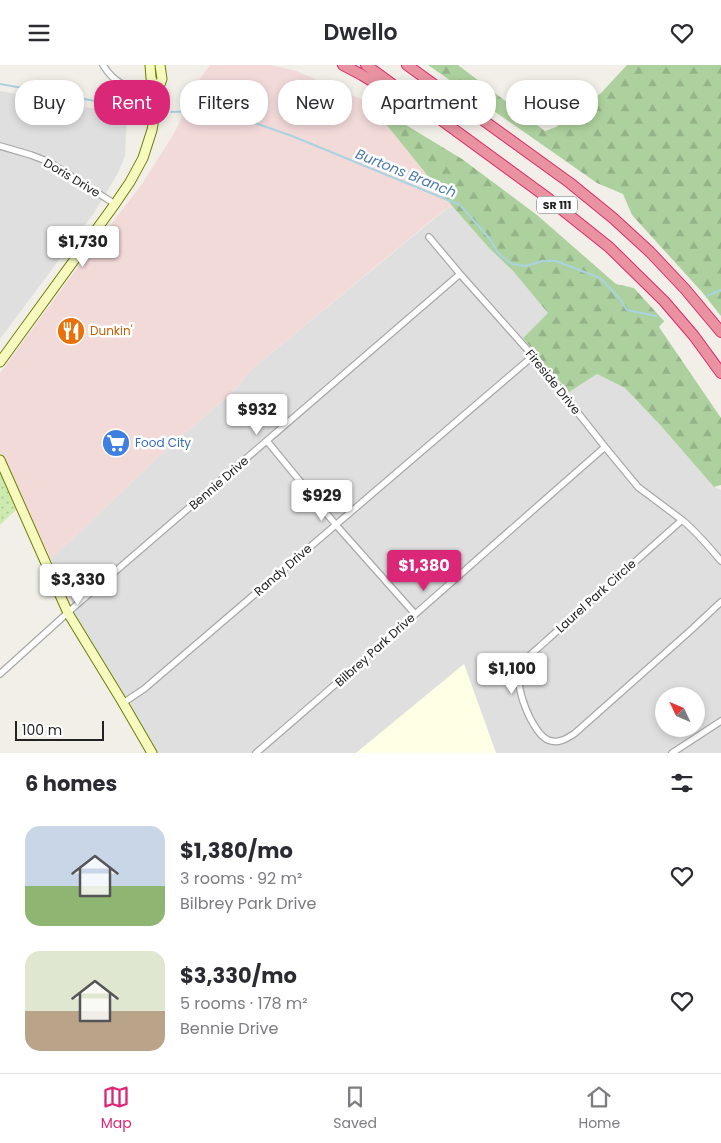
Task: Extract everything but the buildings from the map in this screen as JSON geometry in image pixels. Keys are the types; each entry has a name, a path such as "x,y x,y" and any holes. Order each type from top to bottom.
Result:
{"highway":[{"path":"343,65 455,130"},
{"name":"SR 111","path":"366,65 546,196 609,247 664,301 694,336 721,373"},
{"name":"SR 111","path":"407,65 570,183 613,218 650,252 685,289 721,332"}],"main road":[{"path":"150,65 152,80"},
{"path":"160,65 162,80"},
{"path":"152,125 152,130"},
{"path":"0,363 130,182 143,158 153,125"},
{"path":"0,460 68,613 152,753"}],"street":[{"path":"103,65 115,80"},
{"name":"Doris Drive","path":"0,146 49,162 115,204"},
{"name":"Fireside Drive","path":"429,237 533,356 638,487 682,520"},
{"name":"Bennie Drive","path":"0,674 460,274"},
{"name":"Randy Drive","path":"123,703 144,689 533,356"},
{"path":"267,441 336,525 414,614"},
{"name":"Bilbrey Park Drive","path":"256,753 605,447"},
{"path":"682,520 690,526 721,561"},
{"name":"Laurel Park Circle","path":"682,520 529,656 520,668 518,680 527,711 536,729 549,741 558,742 574,734 721,602"},
{"path":"672,753 721,721"}],"shaded area":[{"path":"210,65 271,65 296,71 317,80 278,80 278,125 352,125 352,95 362,99 362,125 387,125 453,207 445,209 251,370 233,392 169,447 51,559 0,452 0,373 142,184 180,121 180,125 268,125 268,80 199,80"},
{"path":"0,91 15,94 15,125 84,125 84,107 94,109 94,125 127,125 125,156 118,173 94,213 0,339"},
{"path":"453,207 489,248 513,271 548,313 523,338 568,391 597,374 625,388 714,487 721,490 721,753 496,753 464,665 356,753 156,753 130,708 131,704 126,697 123,697 76,618 74,614 76,610 51,559 169,447 233,392 251,370 446,209"},
{"path":"464,664 496,753 356,753"}],"green space":[{"path":"428,65 458,65 478,80 449,80"},
{"path":"627,65 721,65 721,316 702,292 632,215 623,194 597,183 514,125 537,125 545,131 559,125 598,125 598,95"},
{"path":"496,94 506,101 506,119 496,112"},
{"path":"387,125 406,125 462,159 537,215 616,284 634,288 664,321 659,327 721,418 721,485 714,487 625,388 597,374 569,392 523,338 548,313 513,271 489,248"},
{"path":"0,471 17,509 0,525"}],"waterway":[{"name":"Burtons Branch","path":"0,84 94,101"},
{"name":"Burtons Branch","path":"171,112 200,111 238,117 292,136 460,205 490,239 498,253 512,264 526,266 542,261 556,261 600,278 620,299 627,310 656,316"},
{"name":"Burtons Branch","path":"707,296 721,290"}],"place":[{"name":"Dunkin'","path":"71,331"},
{"name":"Food City","path":"116,443"}]}
